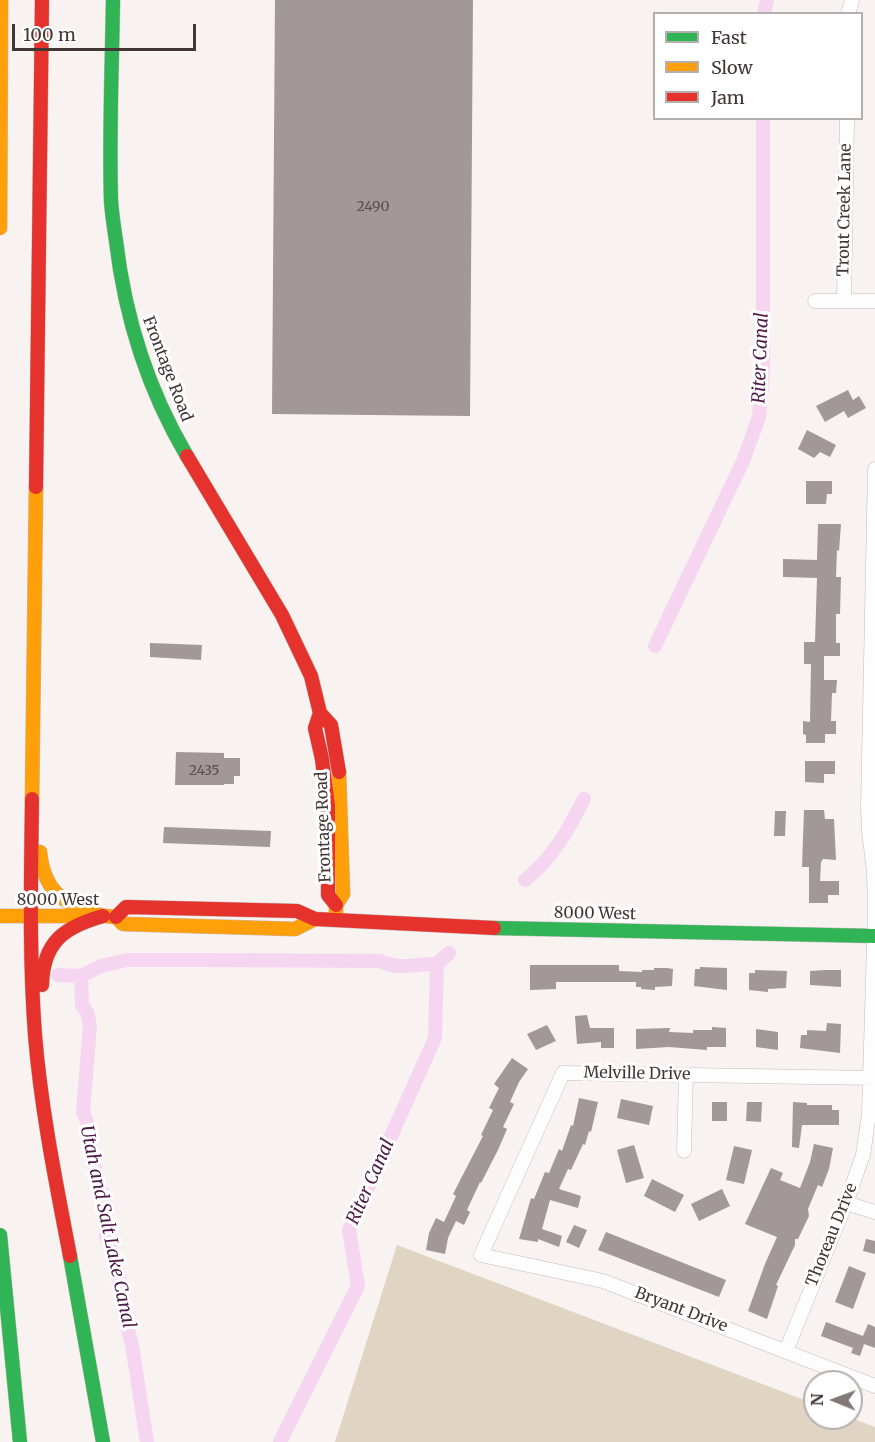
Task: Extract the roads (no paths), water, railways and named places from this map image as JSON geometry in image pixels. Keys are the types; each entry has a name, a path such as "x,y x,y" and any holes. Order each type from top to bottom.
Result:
{"main road":[{"path":"0,228 1,0"},
{"path":"42,0 29,915 32,995 40,1078 103,1442"},
{"name":"Frontage Road","path":"113,0 111,202 120,275 130,321 149,380 172,430 282,615 311,676 320,713 331,725 338,762 341,806 343,894 336,912"},
{"path":"33,640 41,699 41,867 51,889 65,902 80,910 109,917"},
{"name":"8000 West","path":"0,916 109,917 126,908 297,911 315,919 336,912 470,927 875,936"},
{"path":"64,1226 63,1173 49,1068 42,971 46,954 61,935 79,924 109,917"},
{"path":"0,1235 20,1442"}],"street":[{"name":"Trout Creek Lane","path":"844,301 847,120"},
{"path":"815,300 875,301"},
{"name":"Thoreau Drive","path":"786,1351 863,1155 869,1114 875,936 874,871 868,808 873,656 875,469"},
{"name":"Melville Drive","path":"481,1255 563,1073 872,1078"},
{"path":"684,1151 686,1075"},
{"path":"846,1203 875,1212"},
{"name":"Bryant Drive","path":"481,1255 603,1281 875,1386"}],"waterway":[{"name":"Riter Canal","path":"764,12 767,0"},
{"name":"Riter Canal","path":"655,646 743,461 759,417 763,374 763,120"},
{"name":"Riter Canal","path":"525,880 552,853 584,799"},
{"name":"Riter Canal","path":"280,1442 358,1286 349,1230 435,1038 437,964 449,953"},
{"path":"58,975 81,976 101,966 127,960 380,961 395,966 437,964"},
{"name":"Utah and Salt Lake Canal","path":"81,976 82,1005 87,1012 90,1026 83,1112 106,1212 106,1237 123,1295 124,1315 132,1345 147,1442"}]}
